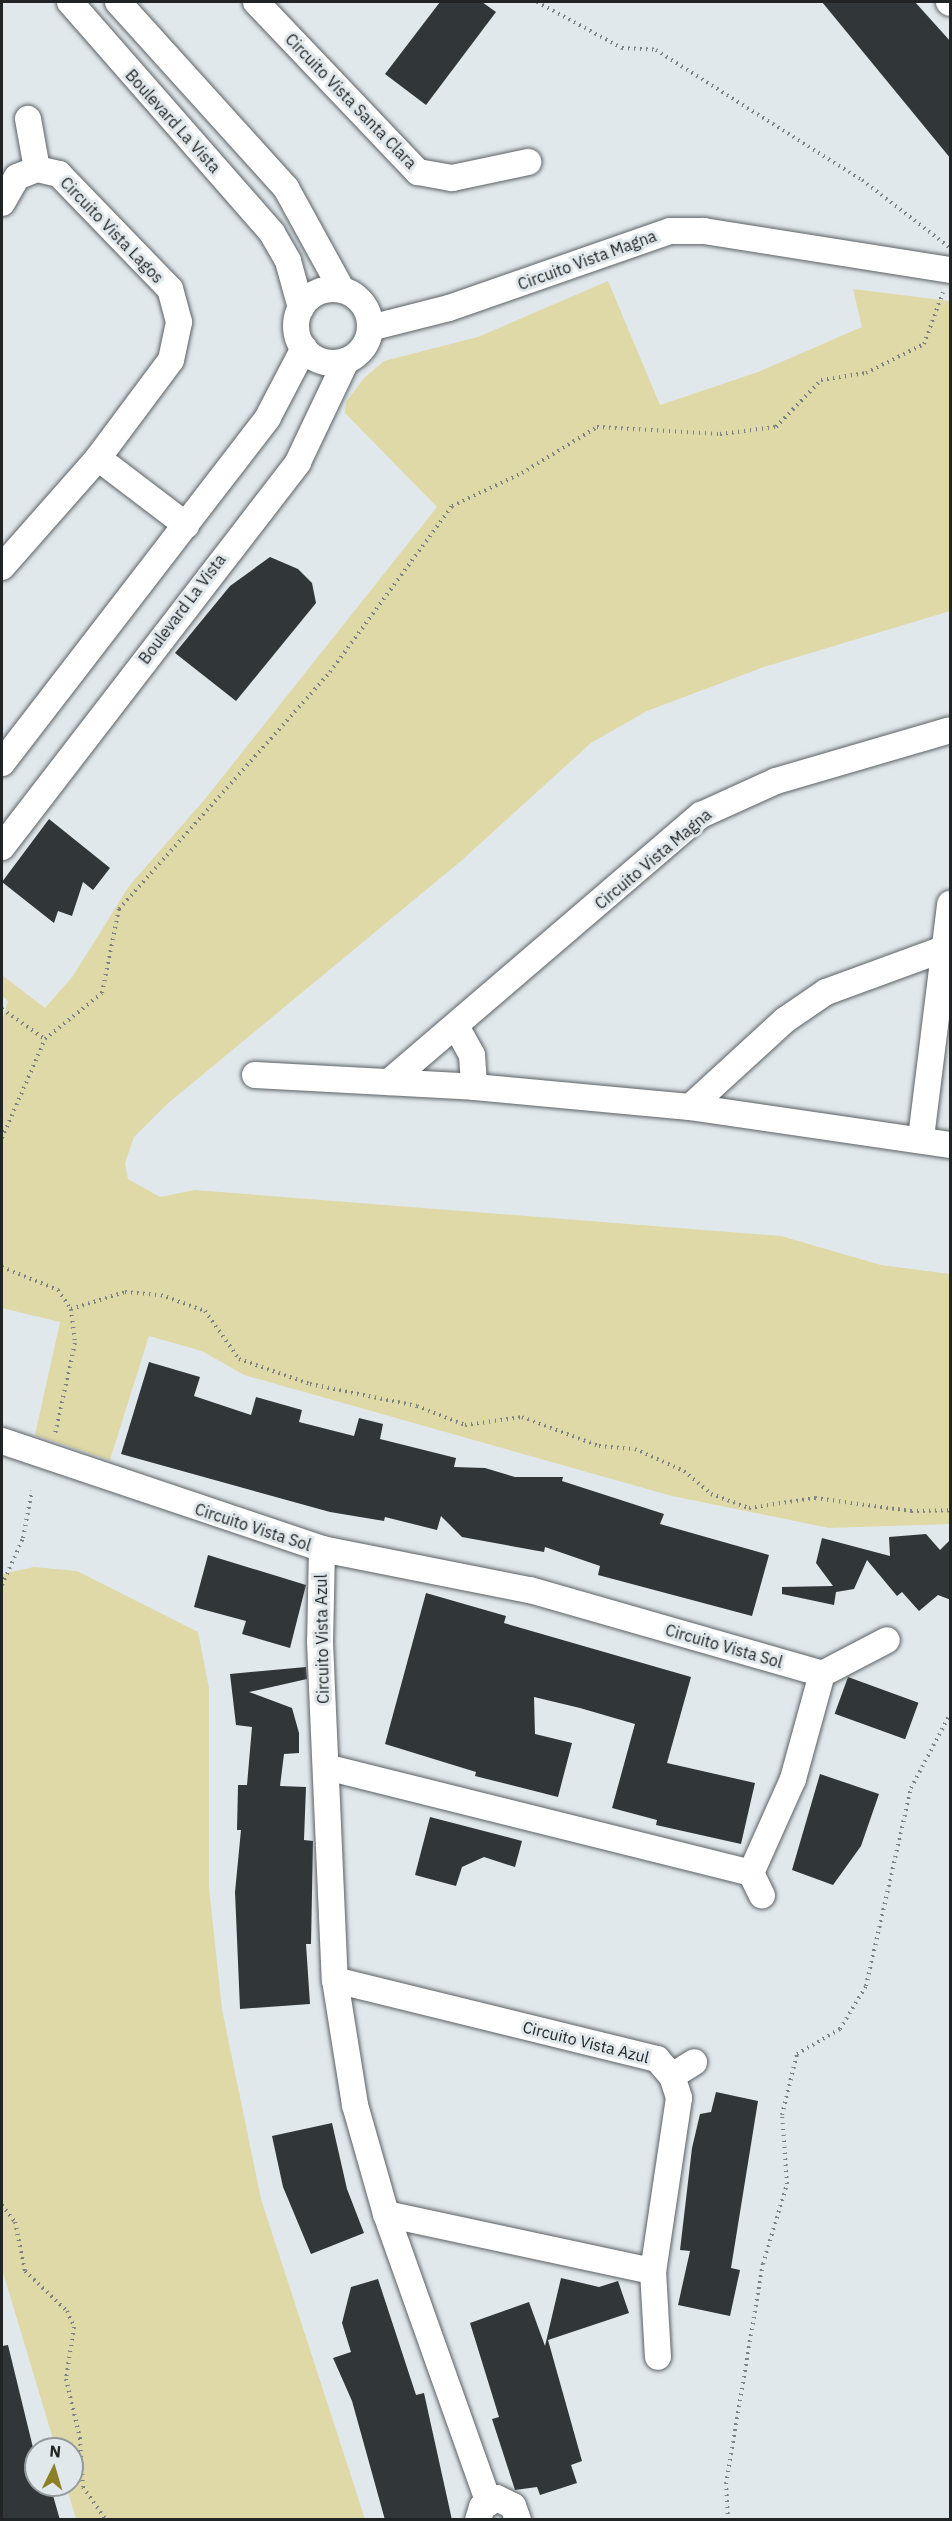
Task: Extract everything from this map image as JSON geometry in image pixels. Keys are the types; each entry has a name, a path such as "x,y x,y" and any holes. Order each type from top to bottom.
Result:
{"street":[{"name":"Boulevard La Vista","path":"70,2 272,233 288,261 301,308"},
{"name":"Circuito Vista Santa Clara","path":"256,2 418,172 452,178 528,162"},
{"path":"122,3 286,188 342,290 363,304 370,328 363,348 346,361 323,362 304,348 297,329 301,308 319,293 342,290"},
{"path":"2,203 17,177 37,169 28,119"},
{"name":"Circuito Vista Lagos","path":"2,567 98,458 171,360 176,305 170,289 59,174 37,169"},
{"name":"Circuito Vista Magna","path":"370,328 460,304 670,231 704,231 950,258"},
{"path":"2,763 268,417 304,348"},
{"name":"Boulevard La Vista","path":"2,847 298,462 346,361"},
{"path":"98,458 186,525"},
{"name":"Circuito Vista Magna","path":"389,1082 457,1028 701,815 776,781 951,730"},
{"path":"921,1138 951,904"},
{"path":"690,1107 786,1020 826,992 946,948"},
{"path":"457,1028 472,1055 474,1087"},
{"path":"255,1075 474,1087 690,1107 951,1144"},
{"name":"Circuito Vista Sol","path":"2,1442 321,1549 530,1590 822,1674"},
{"name":"Circuito Vista Azul","path":"321,1549 326,1767 335,1980 355,2105 386,2214 483,2510"},
{"path":"762,1896 751,1873 793,1779 822,1674 887,1640"},
{"path":"326,1767 751,1873"},
{"name":"Circuito Vista Azul","path":"335,1980 657,2059 672,2076"},
{"path":"658,2357 653,2271 679,2098 672,2076 694,2062"},
{"path":"386,2214 653,2271"},
{"path":"483,2510 506,2500 518,2520"}],"path":[{"path":"537,2 622,48 656,50 862,180 950,258"},
{"path":"2,1138 45,1040 102,993 119,909 330,672 452,506 522,473 597,427 720,434 776,428 821,380 867,373 924,344 939,304"},
{"path":"2,1009 45,1040"},
{"path":"2,1267 58,1290 71,1309 75,1343 55,1434"},
{"path":"71,1309 125,1293 161,1295 205,1311 239,1359 310,1384 417,1406 465,1425 522,1417 599,1446 635,1449 684,1471 711,1494 749,1508 815,1498 911,1511 951,1510"},
{"path":"2,1585 23,1538 32,1491"},
{"path":"728,2520 726,2484 763,2264 787,2184 782,2115 797,2054 840,2029 866,1986 911,1788 951,1714"},
{"path":"2,2205 15,2222 25,2271 67,2311 74,2327 66,2379 80,2438 83,2487 106,2520"}],"shaded area":[{"path":"608,281 660,405 758,372 862,327 853,289 950,301 950,611 764,667 647,711 591,743 461,861 166,1105 134,1137 125,1163 128,1179 160,1197 195,1190 781,1236 881,1265 950,1274 950,1524 829,1528 672,1496 244,1375 202,1351 149,1336 110,1460 35,1435 60,1322 2,1308 2,1020 8,1001 2,996 2,975 45,1008 73,976 129,886 205,799 437,507 345,413 346,402 364,378 384,361 478,337"},
{"path":"34,1567 77,1571 198,1632 209,1688 209,1888 222,2009 261,2199 365,2519 76,2519 70,2497 84,2497 84,2437 52,2437 2,2269 2,1574"}],"building":[{"path":"440,2 482,2 496,12 426,105 385,74"},
{"path":"822,2 915,2 951,42 951,159"},
{"path":"270,557 298,569 312,583 316,603 236,701 175,653 230,586"},
{"path":"49,819 110,868 93,890 83,882 72,916 58,911 54,923 2,882"},
{"path":"149,1362 200,1377 194,1396 251,1415 256,1397 302,1410 299,1422 354,1436 359,1418 383,1424 380,1439 456,1458 454,1467 485,1468 515,1477 563,1477 562,1481 664,1514 660,1524 769,1555 752,1616 598,1575 600,1566 545,1547 544,1552 462,1537 441,1516 437,1530 385,1517 384,1521 330,1512 121,1454"},
{"path":"926,1534 940,1550 951,1539 951,1600 938,1595 919,1611 902,1592 897,1596 867,1560 854,1589 836,1592 834,1605 782,1594 782,1587 833,1586 816,1563 822,1538 890,1556 889,1537"},
{"path":"208,1555 306,1585 290,1648 242,1634 246,1621 194,1607"},
{"path":"426,1593 506,1616 504,1623 691,1677 667,1763 755,1783 741,1844 656,1825 657,1820 612,1808 635,1724 580,1708 534,1697 535,1734 572,1743 558,1797 475,1776 476,1772 385,1744"},
{"path":"306,1667 307,1679 249,1692 292,1708 299,1733 299,1753 284,1754 280,1786 306,1787 304,1840 313,1841 311,1944 306,1944 310,2004 240,2009 235,1892 241,1830 237,1830 238,1785 247,1785 252,1727 236,1725 230,1674"},
{"path":"848,1677 918,1703 905,1739 835,1714"},
{"path":"820,1774 879,1794 861,1846 833,1885 792,1870"},
{"path":"430,1817 522,1841 515,1867 484,1857 462,1867 456,1886 415,1875"},
{"path":"716,2092 758,2101 731,2268 740,2270 730,2316 678,2305 690,2251 680,2250 692,2148 700,2114 711,2112"},
{"path":"332,2123 347,2189 364,2233 311,2254 283,2187 272,2136"},
{"path":"561,2278 599,2287 618,2281 629,2313 548,2340 582,2461 571,2465 577,2483 540,2495 537,2487 515,2490 492,2419 499,2417 470,2323 529,2302 545,2346"},
{"path":"378,2279 416,2395 424,2393 452,2520 385,2520 352,2401 333,2358 351,2352 342,2323 351,2287"},
{"path":"8,2345 30,2437 24,2437 24,2497 53,2497 60,2520 2,2520 2,2346"}]}
